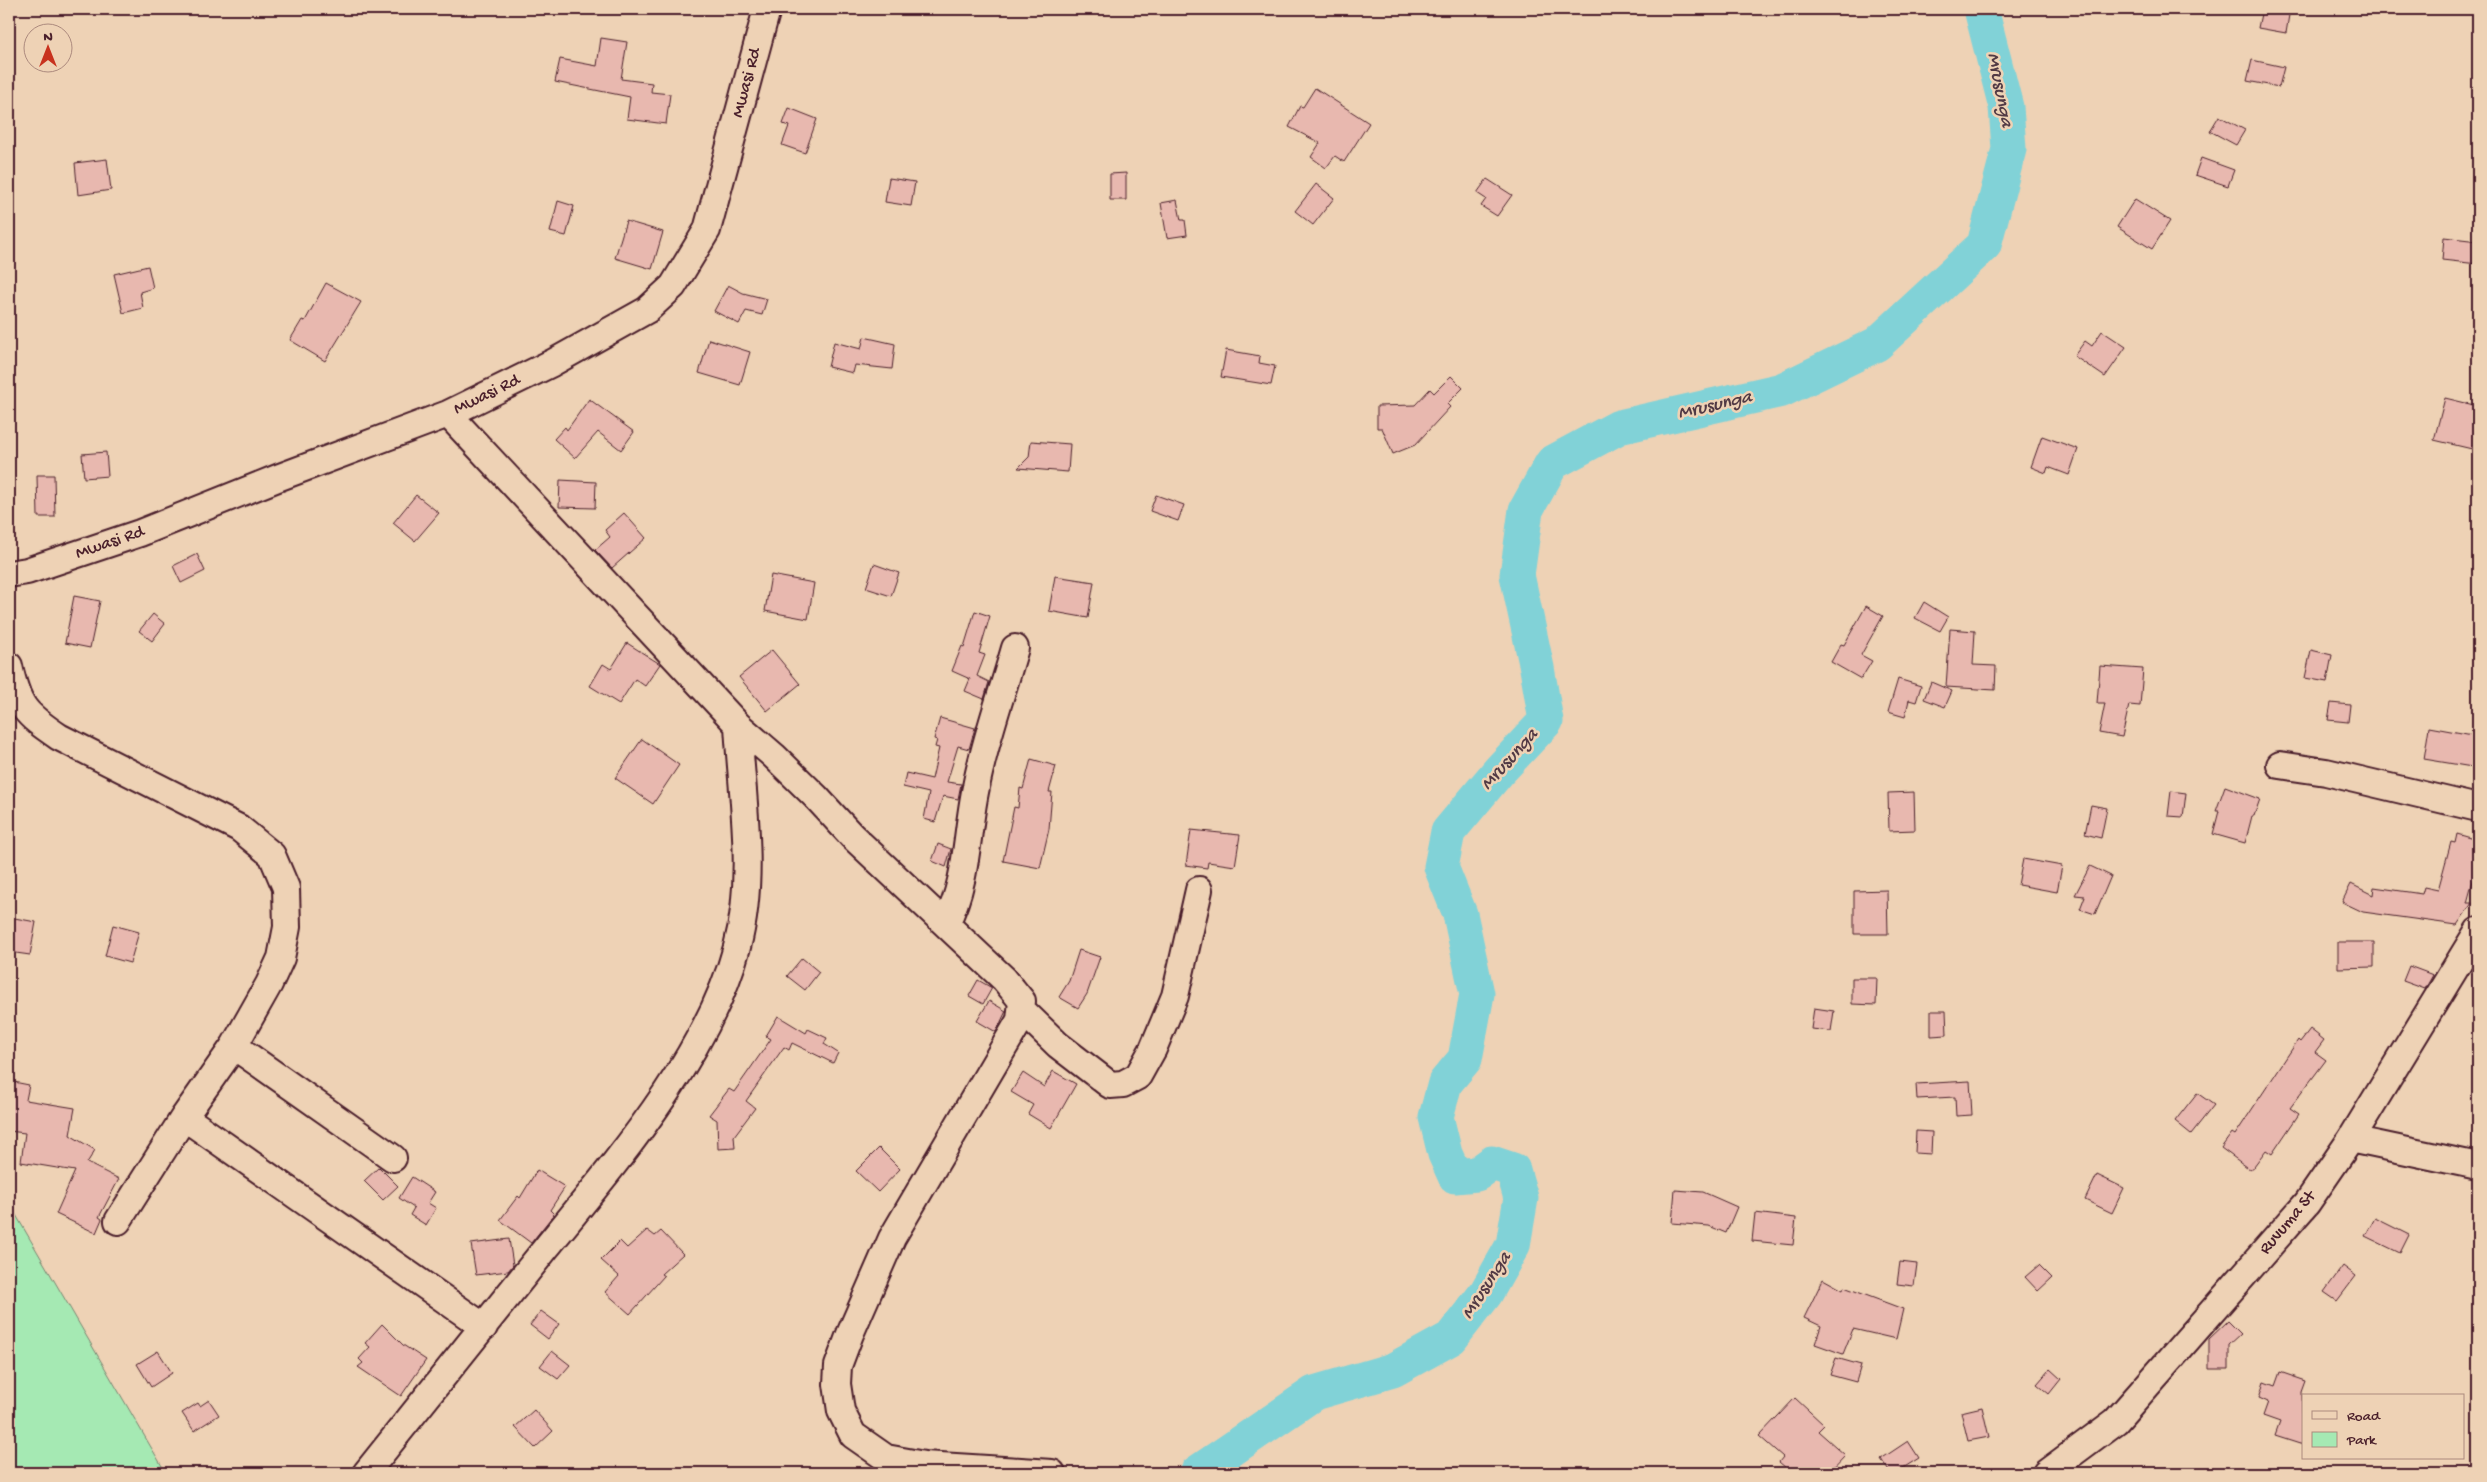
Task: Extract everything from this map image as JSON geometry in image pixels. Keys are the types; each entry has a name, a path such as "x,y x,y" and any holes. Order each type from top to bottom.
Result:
{"street":[{"name":"Mwasi Rd","path":"9,574 27,571 140,533 280,477 448,414 552,363 647,310 673,286 707,230 767,9"},
{"path":"448,414 738,725 795,776 852,836 946,923 1015,991 1022,1001 1020,1020 892,1238 850,1334 838,1366 836,1384 841,1411 853,1435 886,1458 924,1465 1052,1473"},
{"path":"946,923 957,900 964,871 980,768 1016,648"},
{"path":"9,666 15,691 23,707 40,724 59,738 239,828 272,855 286,888 287,927 281,958 269,984 234,1046 184,1117 118,1221"},
{"path":"366,1473 484,1327 667,1091 694,1046 724,983 737,948 744,909 747,849 738,725"},
{"path":"2280,765 2326,772 2478,808"},
{"path":"1022,1010 1058,1045 1110,1085 1123,1084 1138,1076 1153,1049 1175,996 1199,890"},
{"name":"Ruvuma St","path":"2046,1473 2116,1421 2307,1203 2351,1139 2478,931"},
{"path":"234,1046 393,1158"},
{"path":"184,1117 484,1327"},
{"path":"2351,1139 2478,1166"}],"green space":[{"path":"9,1203 166,1473 9,1473"}],"building":[{"path":"2262,9 2290,9 2286,33 2258,28"},
{"path":"601,38 627,42 621,79 652,83 651,92 670,94 666,124 627,119 630,97 555,82 560,59 597,66"},
{"path":"2252,60 2284,67 2279,87 2247,81"},
{"path":"1315,88 1369,123 1344,162 1335,156 1326,168 1311,157 1320,143 1289,127 1300,106 1303,107"},
{"path":"789,108 817,119 805,153 782,145 789,126 783,124"},
{"path":"2219,116 2245,130 2236,145 2210,131"},
{"path":"2201,158 2234,170 2228,186 2195,175"},
{"path":"107,159 111,190 78,195 75,163"},
{"path":"1126,173 1126,200 1110,200 1110,174"},
{"path":"889,178 915,182 911,206 885,202"},
{"path":"1487,179 1512,195 1497,216 1481,206 1486,199 1477,193"},
{"path":"1316,184 1334,198 1313,225 1295,211"},
{"path":"2135,199 2170,221 2152,249 2117,227"},
{"path":"1177,200 1181,220 1185,220 1187,235 1167,238 1161,203"},
{"path":"558,201 574,206 566,236 550,232"},
{"path":"626,221 663,232 652,269 615,258"},
{"path":"2444,237 2478,241 2478,264 2442,260"},
{"path":"148,266 153,288 140,292 143,308 123,313 114,274"},
{"path":"326,283 361,302 325,361 290,340 302,320 305,321"},
{"path":"728,285 743,293 767,299 762,315 746,311 739,324 714,311"},
{"path":"2102,331 2126,347 2105,377 2074,356 2085,341 2092,346"},
{"path":"864,337 895,344 892,369 855,365 853,373 828,367 834,342 861,349"},
{"path":"709,339 750,352 740,385 699,373"},
{"path":"1226,350 1260,356 1259,363 1275,366 1271,385 1221,377"},
{"path":"1451,376 1463,388 1447,404 1450,407 1415,445 1393,454 1382,428 1377,428 1377,406 1415,405 1430,389 1434,393"},
{"path":"2445,398 2478,406 2478,425 2472,449 2434,440"},
{"path":"589,399 634,432 621,450 598,432 575,458 554,439 565,427 567,430"},
{"path":"2042,436 2078,449 2069,475 2048,467 2046,473 2031,467"},
{"path":"1031,441 1070,444 1068,472 1018,468 1029,457"},
{"path":"106,452 108,476 84,478 82,454"},
{"path":"37,475 54,475 55,517 38,517"},
{"path":"560,480 596,482 595,508 559,507"},
{"path":"416,495 439,513 415,541 393,523"},
{"path":"1156,495 1184,505 1178,521 1150,511"},
{"path":"624,513 646,538 612,568 595,550 610,537 605,530"},
{"path":"197,554 205,571 181,583 173,566"},
{"path":"874,564 899,573 891,596 866,588"},
{"path":"771,575 814,583 808,619 765,611"},
{"path":"1055,576 1094,582 1088,618 1049,611"},
{"path":"74,596 100,601 90,648 65,643"},
{"path":"1924,602 1948,617 1940,631 1915,618"},
{"path":"1866,606 1883,616 1861,655 1872,661 1861,679 1831,662 1841,644 1844,645"},
{"path":"975,611 990,616 979,653 985,655 977,676 989,682 984,699 965,691 970,679 952,671 962,646 964,647"},
{"path":"153,614 165,624 152,641 139,631"},
{"path":"1950,629 1975,631 1973,665 1996,666 1995,690 1946,687"},
{"path":"627,643 660,664 645,686 635,679 619,704 590,686 603,664 611,669"},
{"path":"772,650 800,684 767,711 739,677"},
{"path":"2311,650 2332,655 2327,682 2305,678"},
{"path":"2100,666 2143,669 2140,706 2129,705 2122,737 2099,733 2105,703 2097,703"},
{"path":"1898,679 1921,686 1916,702 1909,700 1905,717 1888,712"},
{"path":"1931,682 1952,691 1945,707 1924,699"},
{"path":"2331,703 2350,705 2348,722 2328,720"},
{"path":"940,718 975,728 969,749 958,746 947,782 961,784 958,799 943,796 935,822 924,819 929,793 903,787 906,773 932,779 939,748 935,747 937,740 934,739"},
{"path":"2429,727 2478,736 2478,768 2424,759"},
{"path":"642,739 679,765 653,804 615,778"},
{"path":"1031,759 1056,766 1049,792 1052,792 1049,829 1040,868 1003,861 1014,807 1018,808 1020,788 1023,789"},
{"path":"2225,786 2260,799 2254,816 2252,816 2245,843 2213,834 2219,811 2216,811"},
{"path":"2171,791 2186,793 2183,817 2168,816"},
{"path":"1914,792 1915,830 1889,831 1888,793"},
{"path":"2091,805 2107,808 2101,838 2085,834"},
{"path":"1191,830 1240,835 1235,866 1208,862 1207,868 1186,865"},
{"path":"2457,834 2478,840 2478,862 2467,903 2472,903 2457,925 2363,912 2342,902 2351,884 2373,895 2374,887 2422,894 2424,887 2438,890 2451,842 2455,843"},
{"path":"938,844 951,849 946,867 932,861"},
{"path":"2023,859 2062,866 2057,892 2018,885"},
{"path":"2090,866 2111,876 2095,914 2080,909 2085,896 2075,895"},
{"path":"1887,890 1888,934 1854,934 1854,891"},
{"path":"9,917 36,922 30,955 9,952"},
{"path":"113,925 139,932 130,963 105,956"},
{"path":"2338,942 2374,942 2374,967 2338,968"},
{"path":"1079,950 1100,957 1087,994 1078,1008 1059,997 1069,981"},
{"path":"802,958 819,972 805,990 787,976"},
{"path":"2409,966 2433,975 2425,989 2403,981"},
{"path":"1852,978 1877,978 1876,1005 1852,1004"},
{"path":"978,980 992,988 983,1004 969,996"},
{"path":"989,1001 1006,1011 996,1032 977,1021"},
{"path":"1814,1008 1834,1011 1831,1031 1811,1029"},
{"path":"1931,1011 1946,1011 1947,1035 1931,1036"},
{"path":"778,1016 806,1033 808,1029 827,1038 824,1044 838,1053 833,1063 792,1043 789,1050 784,1047 746,1101 755,1108 734,1136 735,1148 718,1149 717,1120 709,1115 729,1089 734,1092 771,1039 766,1036"},
{"path":"2310,1029 2324,1040 2315,1052 2326,1060 2290,1108 2299,1114 2272,1154 2266,1150 2251,1170 2221,1148 2232,1133 2235,1135 2298,1040 2300,1042"},
{"path":"1053,1071 1076,1084 1051,1128 1028,1114 1033,1105 1011,1092 1023,1073 1044,1087"},
{"path":"9,1081 29,1085 26,1100 75,1108 70,1135 95,1150 87,1163 119,1179 99,1217 102,1219 96,1233 56,1214 75,1171 21,1162 25,1133 9,1131"},
{"path":"1970,1081 1972,1115 1956,1116 1955,1097 1917,1099 1916,1084"},
{"path":"2197,1093 2214,1105 2191,1134 2175,1121"},
{"path":"1916,1131 1932,1132 1931,1154 1915,1153"},
{"path":"879,1148 900,1169 878,1192 856,1171"},
{"path":"379,1167 398,1186 383,1200 364,1181"},
{"path":"537,1170 565,1187 550,1210 554,1214 531,1243 500,1220 518,1196 520,1198"},
{"path":"2097,1175 2124,1188 2112,1213 2085,1200"},
{"path":"412,1177 435,1192 428,1203 436,1208 426,1225 410,1215 414,1208 399,1198"},
{"path":"1675,1190 1703,1192 1737,1207 1726,1233 1709,1226 1672,1223"},
{"path":"1755,1213 1796,1218 1793,1245 1752,1241"},
{"path":"2375,1218 2409,1235 2400,1253 2365,1236"},
{"path":"647,1230 655,1236 661,1231 683,1254 661,1274 664,1276 630,1314 605,1292 619,1276 601,1260 620,1241 627,1248"},
{"path":"509,1239 513,1265 508,1271 476,1275 471,1244"},
{"path":"1900,1262 1917,1264 1914,1286 1897,1284"},
{"path":"2039,1265 2052,1278 2038,1291 2025,1277"},
{"path":"2343,1266 2356,1276 2337,1301 2324,1292"},
{"path":"1823,1279 1843,1290 1844,1287 1903,1309 1896,1339 1853,1329 1843,1354 1815,1344 1821,1326 1804,1318"},
{"path":"541,1311 559,1324 548,1339 530,1325"},
{"path":"2228,1321 2241,1334 2229,1345 2229,1369 2209,1369 2209,1339"},
{"path":"382,1324 403,1345 426,1360 401,1396 358,1367 363,1363 359,1359 370,1347 365,1343"},
{"path":"158,1351 172,1373 151,1387 137,1364"},
{"path":"552,1351 570,1365 558,1379 540,1366"},
{"path":"1836,1358 1861,1365 1856,1382 1830,1375"},
{"path":"2050,1369 2061,1379 2049,1394 2037,1384"},
{"path":"2280,1372 2306,1381 2302,1392 2302,1445 2275,1436 2280,1422 2263,1416 2268,1402 2259,1398 2264,1382 2275,1386"},
{"path":"1795,1398 1824,1425 1818,1431 1845,1455 1828,1473 1792,1473 1779,1462 1783,1457 1759,1436"},
{"path":"209,1400 219,1415 194,1431 182,1413 198,1403 200,1406"},
{"path":"1982,1407 1989,1437 1968,1441 1961,1412"},
{"path":"534,1410 553,1431 535,1448 515,1427"},
{"path":"1908,1441 1919,1458 1895,1473 1890,1473 1881,1459"}],"waterway":[{"name":"Mrusunga","path":"1197,1473 1314,1393 1393,1370 1451,1338 1486,1293 1513,1245 1521,1198 1513,1170 1492,1163 1477,1174 1455,1176 1445,1154 1436,1117 1445,1083 1465,1059 1477,994 1460,914 1441,867 1448,832 1499,771 1546,721 1517,575 1526,510 1552,463 1619,427 1782,390 1877,344 1984,245 2009,149 2006,107 1981,9"}]}
